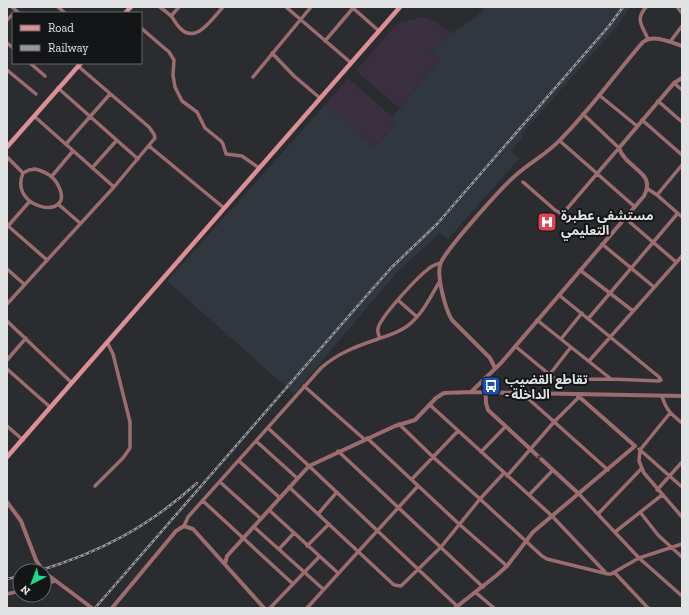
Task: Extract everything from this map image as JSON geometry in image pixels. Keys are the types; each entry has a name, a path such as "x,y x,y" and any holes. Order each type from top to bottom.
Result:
{"main road":[{"path":"7,457 350,62 400,7"},
{"path":"7,147 80,64"}],"street":[{"path":"58,7 63,12"},
{"path":"160,7 171,16 180,28 185,32 193,34 200,32 222,7"},
{"path":"171,16 179,7"},
{"path":"286,7 350,62"},
{"path":"253,77 311,7"},
{"path":"325,41 353,7 379,31"},
{"path":"646,7 639,18 648,39"},
{"path":"677,7 682,13"},
{"path":"670,42 682,26"},
{"path":"142,29 172,57 174,63 174,82 182,101 197,112 205,128 221,141 226,154 242,156 259,168"},
{"path":"380,338 377,332 380,324 399,301 427,270 440,263 468,228 516,175 546,153 560,140 643,42 648,39 655,38 682,46"},
{"path":"272,53 294,76 320,98"},
{"path":"31,64 45,76"},
{"path":"7,304 114,187 154,138 153,131 110,94 80,64"},
{"path":"7,70 36,94"},
{"path":"523,182 555,210 563,212 658,101 674,83 682,78"},
{"path":"674,83 682,90"},
{"path":"58,88 138,159"},
{"path":"66,144 110,94"},
{"path":"599,95 637,126"},
{"path":"658,101 682,122"},
{"path":"471,392 501,363 635,207 648,189 648,182 644,176 623,157 619,148 583,114"},
{"path":"34,116 114,187"},
{"path":"642,120 682,155"},
{"path":"92,168 118,140"},
{"path":"560,140 635,207"},
{"path":"149,146 224,208"},
{"path":"52,176 73,151"},
{"path":"7,158 23,173"},
{"path":"657,195 682,165"},
{"path":"35,169 52,176 60,188 62,195 58,204 46,208 38,206 30,201 22,187 21,179 23,173 35,169"},
{"path":"648,189 682,217"},
{"path":"30,201 7,226 47,260"},
{"path":"58,204 80,223"},
{"path":"588,319 678,213"},
{"path":"624,218 676,262"},
{"path":"602,244 654,287"},
{"path":"589,361 682,256"},
{"path":"440,263 440,280 448,315 490,358 495,368"},
{"path":"7,269 24,284"},
{"path":"580,270 633,312"},
{"path":"112,608 176,531 184,526 188,517 321,368 339,354 394,334 406,327 418,317 440,280"},
{"path":"528,380 661,380 659,376 611,336 559,295"},
{"path":"399,301 418,317"},
{"path":"560,339 582,313"},
{"path":"7,320 72,383"},
{"path":"537,320 611,379"},
{"path":"7,360 26,338"},
{"path":"95,486 123,458 130,448 130,422 117,367 107,342"},
{"path":"515,346 555,379"},
{"path":"550,374 571,347"},
{"path":"490,358 501,363"},
{"path":"7,369 50,407"},
{"path":"485,378 486,406 505,426 579,494 639,558 682,596"},
{"path":"304,386 366,438 506,566"},
{"path":"225,564 227,556 309,466 366,438 399,424 415,420 430,404 444,393 486,392 523,394 682,396"},
{"path":"523,394 608,470"},
{"path":"290,487 357,552 394,585 401,586 440,547 480,499 530,449 577,395"},
{"path":"577,395 682,487"},
{"path":"662,396 670,413 682,423"},
{"path":"430,404 552,516 606,573"},
{"path":"670,413 640,450 640,461 641,469 657,490 682,517"},
{"path":"399,424 525,541 547,559 608,574 639,558 682,544"},
{"path":"7,426 23,440"},
{"path":"481,452 505,426"},
{"path":"268,428 418,569 456,607 506,566 533,532 635,446"},
{"path":"412,479 458,431"},
{"path":"256,441 297,478"},
{"path":"338,452 482,586"},
{"path":"239,461 280,498"},
{"path":"657,490 682,462"},
{"path":"598,514 641,469"},
{"path":"529,496 553,470"},
{"path":"220,482 261,519"},
{"path":"307,608 418,486"},
{"path":"318,514 337,492"},
{"path":"615,532 662,495"},
{"path":"202,501 293,584"},
{"path":"7,502 21,521 38,563"},
{"path":"269,510 338,573"},
{"path":"640,512 658,535 682,557"},
{"path":"307,546 329,524"},
{"path":"184,526 193,529 264,608"},
{"path":"254,527 324,589"},
{"path":"279,549 294,533"},
{"path":"218,557 227,556"},
{"path":"270,608 319,557"},
{"path":"614,572 648,608"},
{"path":"52,579 92,608"},
{"path":"475,592 494,608"}],"shaded area":[{"path":"486,7 630,7 618,25 521,135 523,137 511,151 519,159 448,239 440,233 398,271 294,394 167,281 325,105 374,148 397,122 392,117 440,60 431,52 451,33 476,17"},
{"path":"422,17 437,22 451,33 431,52 440,60 399,108 356,71 394,27 401,22"},
{"path":"348,78 397,121 374,148 325,105"}],"railway":[{"path":"95,608 392,267 437,224 609,26 623,7"},
{"path":"52,567 83,555 123,536 160,513 197,483"},
{"path":"7,579 12,578"}],"place":[{"name":"مستشفى عطبرة التعليمي","path":"547,222"},
{"name":"تقاطع القضيب - الداخلة","path":"491,386"}]}
